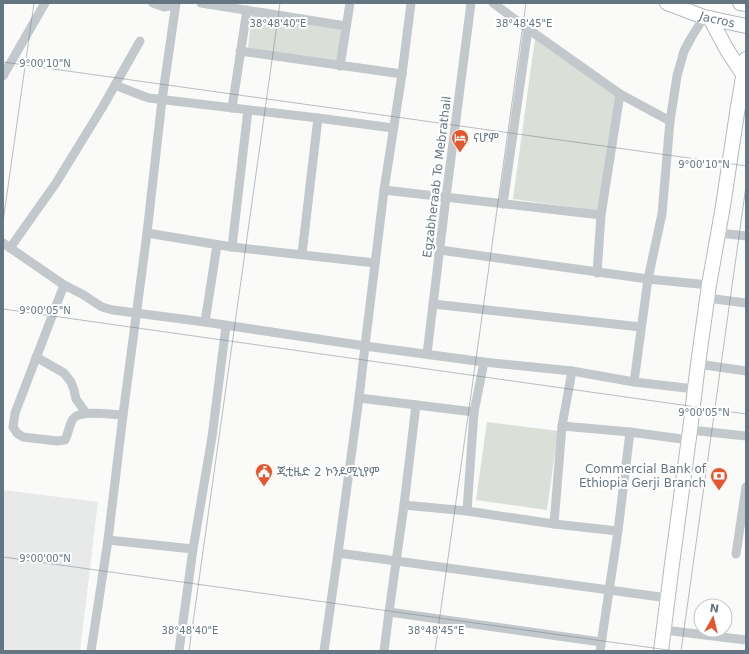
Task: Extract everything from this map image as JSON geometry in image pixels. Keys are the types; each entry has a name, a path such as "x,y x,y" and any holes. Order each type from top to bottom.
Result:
{"main road":[{"name":"Jacros","path":"667,3 707,18 746,26"},
{"name":"Jacros","path":"740,3 746,4"},
{"path":"707,18 743,74"},
{"path":"661,651 708,291 719,233 746,59"}],"street":[{"path":"3,76 45,3"},
{"path":"91,651 108,540 147,233 162,100 176,4 164,7 153,3"},
{"path":"201,3 346,26"},
{"path":"340,66 350,3"},
{"path":"324,651 359,398 384,190 402,74 411,3"},
{"name":"Egzabheraab To Mebrathail","path":"427,354 471,3"},
{"path":"493,3 620,94 670,121"},
{"path":"232,108 247,10"},
{"path":"634,382 648,280 662,214 670,121 677,76 684,50 691,38 707,18"},
{"path":"503,204 528,29"},
{"path":"140,41 56,183 6,245 64,285 82,294 102,307 112,310 205,322 365,346 484,362 572,371 634,382 695,389"},
{"path":"240,51 402,74"},
{"path":"115,85 143,96 162,100 393,128"},
{"path":"597,273 601,215 620,94"},
{"path":"232,247 248,110"},
{"path":"302,254 318,118"},
{"path":"384,190 601,215"},
{"path":"147,233 232,247 375,263"},
{"path":"719,233 746,236"},
{"path":"205,322 217,245"},
{"path":"440,250 648,280 708,291 746,303"},
{"path":"64,285 15,413 13,426 17,433 23,437 57,441 65,440 73,418 78,415 86,413 123,415"},
{"path":"433,304 641,327"},
{"path":"179,651 193,549 212,437 226,326"},
{"path":"36,357 64,373 71,382 76,399 86,413"},
{"path":"466,511 474,412 484,362"},
{"path":"698,364 746,371"},
{"path":"554,524 562,426 572,371"},
{"path":"359,398 474,412"},
{"path":"384,651 416,405"},
{"path":"562,426 630,432 746,436"},
{"path":"600,651 618,531 630,432"},
{"path":"736,554 746,487"},
{"path":"404,505 466,511 554,524 618,531"},
{"path":"108,540 193,549"},
{"path":"338,553 668,598"},
{"path":"389,612 601,642"},
{"path":"664,630 746,640"}],"shaded area":[{"path":"252,11 346,23 341,61 248,49"},
{"path":"535,38 616,92 599,211 513,199"},
{"path":"487,422 558,431 547,510 476,500"},
{"path":"3,490 98,502 80,651 3,651"}],"place":[{"name":"ናሆም","path":"460,153"},
{"name":"ጂቲዜድ 2 ኮንዶሚኒየም","path":"264,487"},
{"name":"Commercial Bank of Ethiopia Gerji Branch","path":"719,491"}]}
